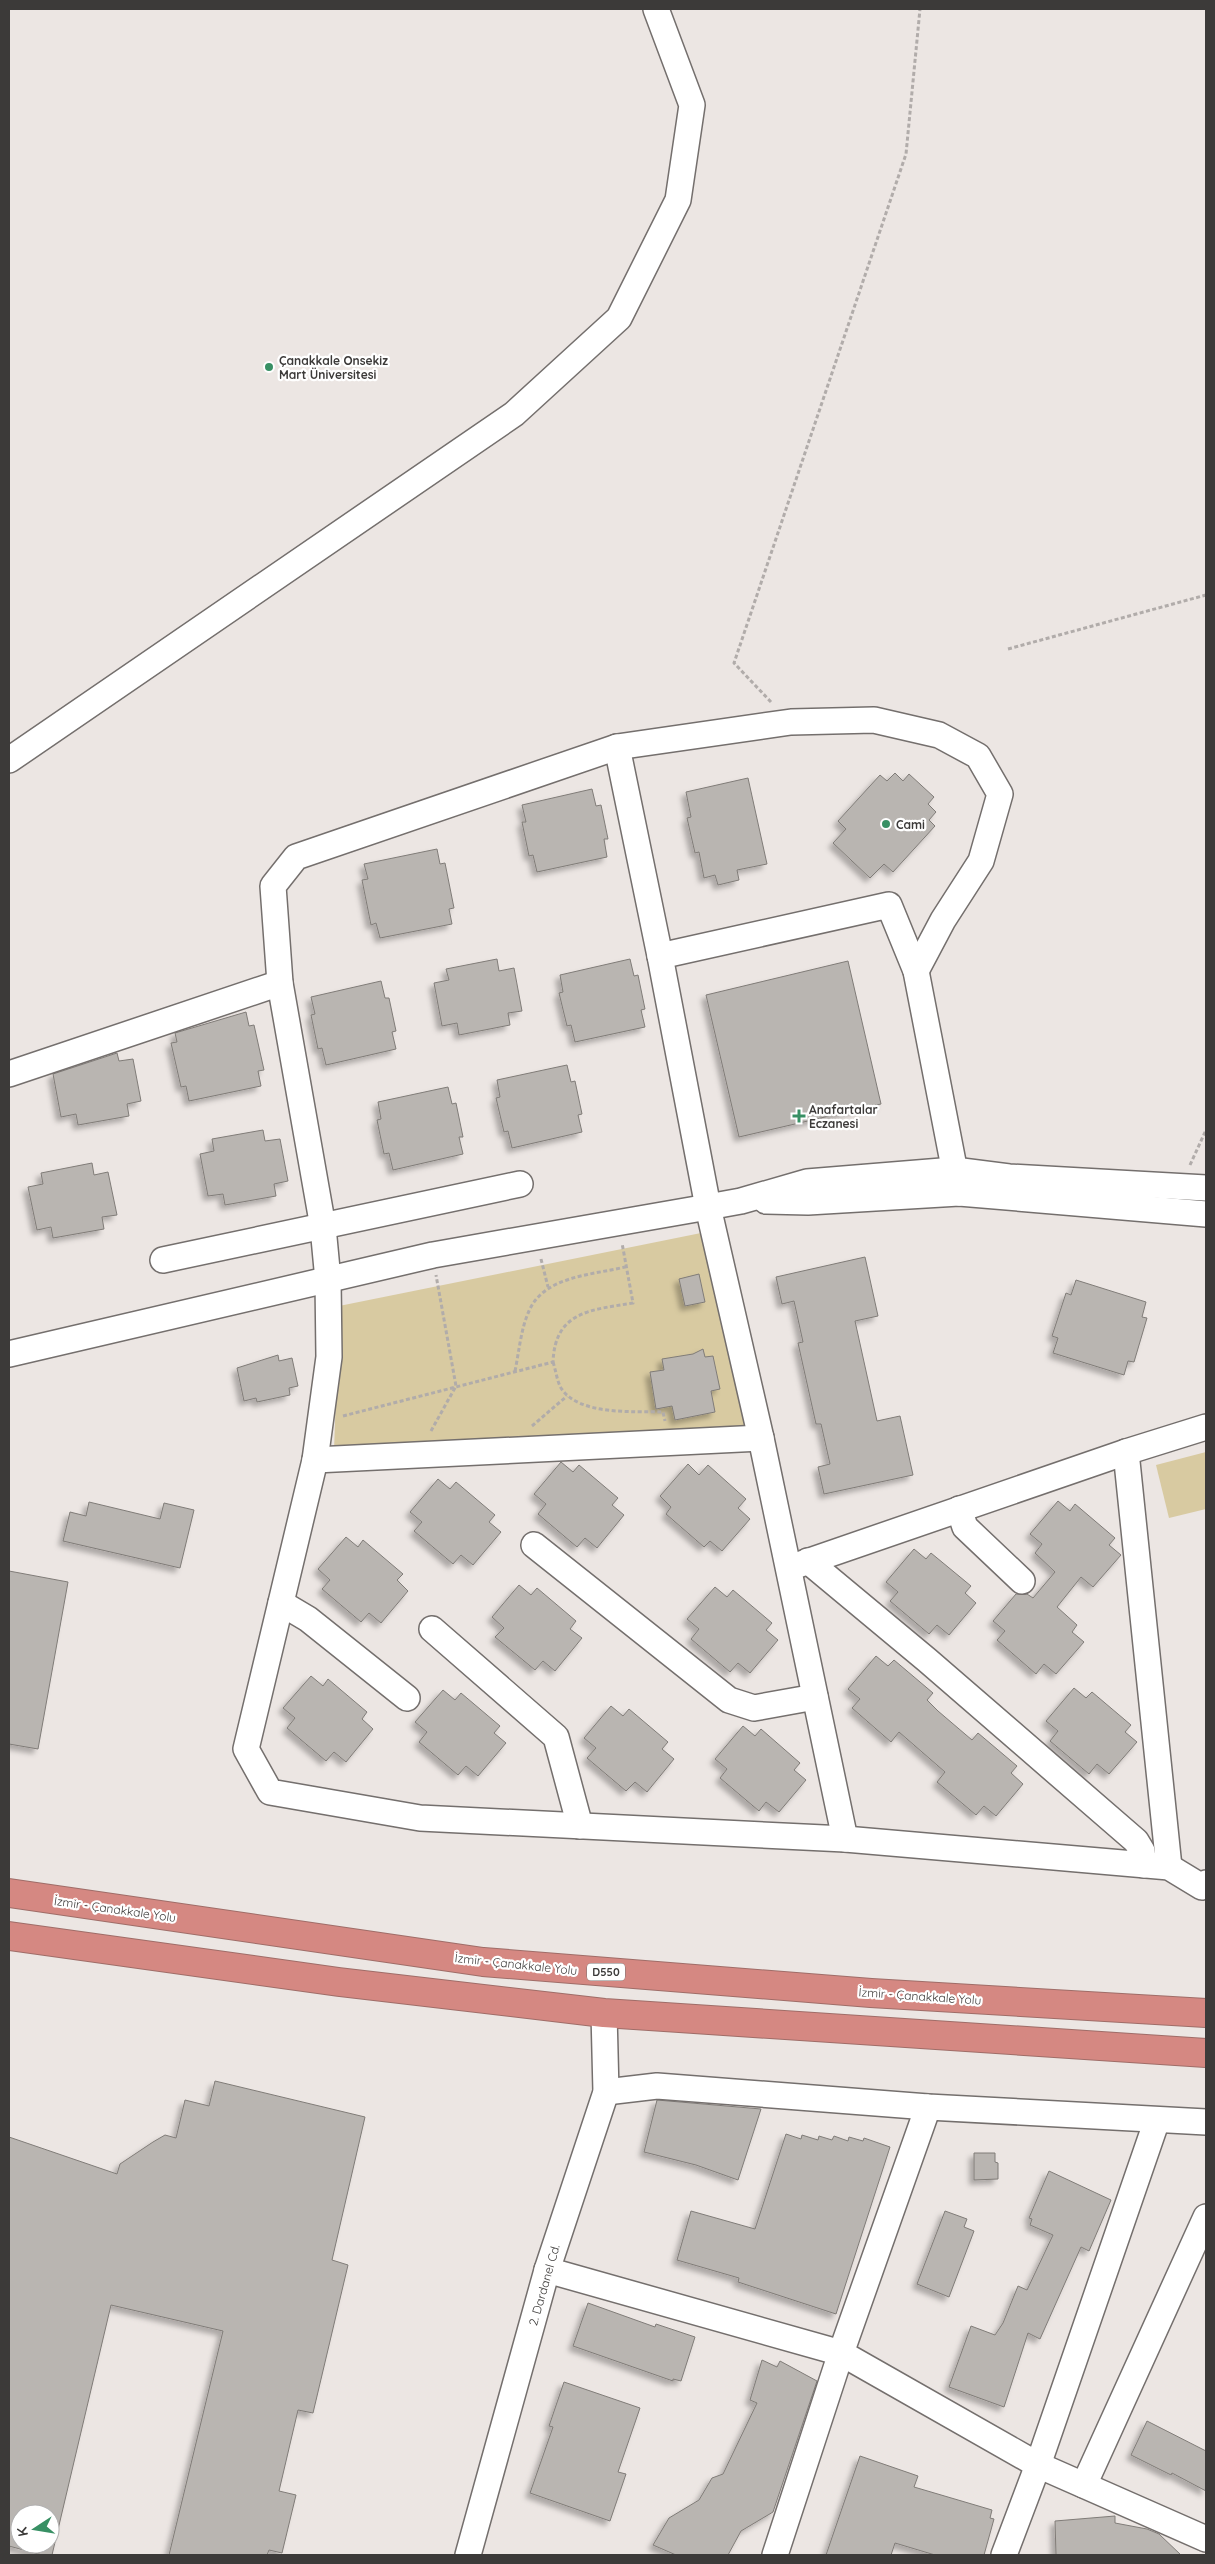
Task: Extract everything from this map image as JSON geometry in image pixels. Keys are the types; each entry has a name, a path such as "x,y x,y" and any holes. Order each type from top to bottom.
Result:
{"highway":[{"name":"İzmir - Çanakkale Yolu","path":"9,1893 483,1962 871,1993 1206,2013"},
{"path":"9,1936 338,1982 604,2013 1206,2053"}],"street":[{"path":"9,760 514,414 619,318 678,200 692,105 656,9"},
{"path":"916,971 943,920 981,861 1000,794 978,756 939,735 874,720 791,722 617,747 296,857 273,886 280,983 323,1227 328,1280 330,1357 315,1460 246,1749 270,1792 420,1818 845,1839 1169,1867 1202,1887 1206,1883"},
{"path":"617,747 660,956 708,1207 761,1438 798,1565 815,1697 845,1839"},
{"path":"660,956 889,905 916,971 957,1182"},
{"path":"9,1074 280,983"},
{"path":"9,1354 432,1255 741,1201 807,1182 957,1182 1009,1177 1206,1188"},
{"path":"957,1182 1206,1214"},
{"path":"162,1260 520,1184"},
{"path":"798,1565 1126,1452 1206,1427"},
{"path":"315,1460 761,1438"},
{"path":"1126,1452 1169,1867"},
{"path":"959,1509 965,1527 1022,1582"},
{"path":"534,1545 729,1700 754,1708 815,1697"},
{"path":"798,1565 927,1660 1136,1841 1142,1851 1144,1865"},
{"path":"281,1603 308,1620 407,1698"},
{"path":"432,1629 556,1737 580,1826"},
{"name":"2. Dardanel Cd.","path":"468,2555 547,2270 606,2092 604,2013"},
{"path":"606,2092 657,2086 928,2107 1206,2122"},
{"path":"775,2555 841,2353 928,2107"},
{"path":"1004,2555 1038,2465 1157,2120"},
{"path":"1084,2485 1206,2217"},
{"path":"547,2270 841,2353 1038,2465 1206,2539"}],"path":[{"path":"791,722 734,663 906,154 920,9"},
{"path":"1008,649 1206,595"},
{"path":"1180,1186 1206,1130"},
{"path":"618,1223 633,1303 584,1313 570,1321 560,1330 554,1344 553,1362 560,1387 567,1396 597,1410 663,1412 669,1443"},
{"path":"536,1237 548,1287"},
{"path":"418,1455 456,1386 432,1255"},
{"path":"515,1371 528,1311 548,1287 625,1267"},
{"path":"321,1422 553,1362"},
{"path":"503,1451 567,1396"}],"shaded area":[{"path":"701,1233 747,1429 334,1451 339,1306"},
{"path":"1206,1452 1206,1509 1169,1518 1156,1465"}],"building":[{"name":"Cami","path":"895,773 903,781 909,774 934,797 928,804 936,812 929,820 935,826 893,872 884,864 870,878 833,843 846,829 838,821 880,775 887,781"},
{"path":"748,778 767,864 737,870 739,880 718,885 715,875 704,878 699,852 695,853 687,818 691,817 686,792"},
{"path":"592,789 596,806 601,805 608,839 604,839 607,857 537,872 533,855 529,856 522,822 526,822 522,805"},
{"path":"437,849 440,864 445,863 454,908 449,909 452,924 380,938 376,923 371,925 362,880 368,879 364,864"},
{"path":"497,959 499,971 514,968 522,1011 508,1013 510,1025 459,1035 457,1023 442,1026 434,983 449,980 446,969"},
{"path":"630,959 634,976 638,975 645,1009 641,1010 645,1027 575,1042 571,1025 567,1026 559,993 563,992 560,975"},
{"path":"848,961 881,1104 739,1137 706,995"},
{"path":"381,981 385,998 389,998 396,1031 392,1032 396,1049 326,1065 322,1048 318,1049 311,1015 315,1014 311,997"},
{"path":"246,1012 249,1026 254,1025 264,1070 258,1071 261,1086 189,1101 186,1086 181,1087 171,1043 177,1042 175,1033"},
{"path":"117,1053 119,1061 133,1059 141,1101 127,1104 129,1116 78,1125 76,1114 61,1117 53,1074"},
{"path":"567,1065 571,1082 575,1081 582,1114 578,1115 582,1132 512,1148 508,1131 504,1132 496,1098 500,1097 497,1080"},
{"path":"448,1087 452,1104 456,1103 463,1137 459,1137 463,1154 393,1170 389,1153 384,1154 377,1120 381,1119 378,1102"},
{"path":"263,1130 265,1141 280,1139 288,1181 274,1184 276,1196 225,1205 223,1194 208,1196 200,1154 214,1151 212,1139"},
{"path":"92,1163 94,1175 108,1172 117,1215 102,1217 104,1229 53,1238 51,1227 37,1230 28,1187 43,1184 41,1173"},
{"path":"865,1257 878,1316 855,1321 877,1421 900,1416 913,1475 824,1494 818,1467 830,1464 821,1424 816,1424 798,1343 803,1342 794,1301 782,1304 776,1277"},
{"path":"699,1274 705,1302 685,1306 679,1279"},
{"path":"1076,1280 1146,1302 1142,1317 1147,1318 1134,1362 1128,1361 1124,1375 1053,1353 1058,1338 1052,1336 1066,1293 1071,1295"},
{"path":"703,1349 705,1357 713,1356 720,1389 711,1391 715,1412 675,1420 672,1406 656,1409 650,1372 664,1370 662,1359 693,1354"},
{"path":"278,1355 279,1361 292,1358 298,1386 289,1388 290,1395 257,1402 256,1398 244,1401 237,1368"},
{"path":"561,1462 573,1472 579,1465 618,1498 612,1505 624,1515 597,1548 585,1538 577,1547 538,1514 546,1504 534,1494"},
{"path":"688,1464 699,1475 708,1465 746,1499 738,1508 750,1519 722,1551 710,1541 704,1547 666,1514 671,1507 660,1496"},
{"path":"438,1479 450,1489 456,1482 495,1515 489,1522 501,1532 473,1565 461,1555 453,1564 414,1531 422,1522 410,1512"},
{"path":"1058,1501 1070,1511 1075,1504 1115,1538 1109,1545 1121,1555 1093,1587 1081,1577 1057,1607 1077,1625 1072,1632 1084,1642 1056,1674 1044,1664 1036,1674 997,1640 1005,1631 993,1621 1016,1594 1027,1594 1033,1598 1055,1572 1035,1553 1042,1544 1030,1534"},
{"path":"89,1502 160,1519 164,1503 194,1510 180,1568 63,1541 70,1512 86,1516"},
{"path":"346,1537 358,1547 363,1540 403,1574 397,1580 408,1591 381,1623 369,1613 361,1622 322,1589 330,1580 318,1569"},
{"path":"914,1549 926,1559 931,1553 971,1586 965,1593 976,1603 949,1635 937,1625 929,1634 890,1601 898,1592 886,1582"},
{"path":"9,1571 68,1582 38,1749 9,1744"},
{"path":"519,1585 531,1595 537,1588 576,1621 570,1629 582,1638 555,1671 543,1661 535,1670 495,1637 504,1628 492,1617"},
{"path":"715,1587 727,1597 733,1590 772,1623 766,1630 778,1640 750,1673 738,1663 730,1672 691,1639 699,1629 687,1619"},
{"path":"876,1656 888,1666 894,1660 933,1693 927,1700 938,1711 972,1740 978,1733 1017,1766 1011,1773 1023,1784 996,1816 984,1806 976,1815 937,1782 945,1772 899,1732 891,1742 852,1708 860,1699 848,1689"},
{"path":"311,1676 323,1686 328,1679 367,1712 362,1719 373,1729 346,1762 334,1752 326,1761 287,1728 295,1718 283,1708"},
{"path":"1074,1688 1086,1698 1092,1692 1131,1725 1125,1732 1137,1742 1109,1774 1097,1764 1089,1774 1050,1741 1058,1731 1046,1721"},
{"path":"443,1690 455,1700 461,1693 500,1726 494,1733 506,1743 478,1776 466,1766 458,1775 419,1742 427,1732 415,1722"},
{"path":"611,1706 623,1716 629,1709 668,1742 662,1749 674,1759 647,1792 635,1782 626,1791 587,1758 596,1748 584,1738"},
{"path":"743,1726 755,1736 761,1729 800,1763 794,1770 806,1780 779,1812 766,1802 759,1811 720,1778 727,1769 715,1759"},
{"path":"215,2081 365,2117 332,2260 348,2265 313,2413 298,2410 279,2491 296,2495 282,2553 269,2550 267,2555 169,2555 223,2331 111,2305 60,2521 60,2504 10,2504 9,2546 9,2137 117,2174 120,2164 153,2142 165,2135 176,2138 185,2100 209,2106"},
{"path":"657,2100 761,2109 738,2180 696,2165 644,2152"},
{"path":"786,2134 801,2139 802,2135 818,2140 819,2136 832,2140 834,2136 848,2141 849,2137 863,2141 864,2138 890,2147 836,2314 738,2282 739,2278 677,2260 691,2211 755,2229"},
{"path":"974,2153 995,2153 995,2162 998,2163 998,2179 974,2180"},
{"path":"1049,2171 1111,2200 1089,2251 1081,2247 1040,2339 1028,2333 1004,2407 949,2387 971,2326 995,2335 1003,2323 1018,2286 1027,2290 1053,2235 1030,2225 1032,2219 1029,2218"},
{"path":"945,2211 967,2219 964,2227 974,2231 949,2297 917,2284"},
{"path":"588,2303 655,2327 656,2324 695,2337 681,2381 673,2379 673,2381 573,2346"},
{"path":"762,2360 777,2367 780,2361 817,2381 773,2512 741,2531 728,2555 676,2555 653,2545 669,2518 699,2500 712,2478 723,2474 757,2403 750,2400"},
{"path":"564,2382 640,2408 618,2472 626,2474 610,2521 530,2493 553,2427 549,2426"},
{"path":"1147,2421 1206,2451 1206,2491 1172,2473 1171,2475 1131,2455"},
{"path":"860,2456 918,2476 914,2487 992,2510 990,2518 994,2519 984,2555 935,2555 895,2543 891,2555 826,2555"},
{"path":"1115,2516 1115,2523 1147,2529 1159,2534 1181,2555 1056,2555 1055,2521"}],"place":[{"name":"Çanakkale Onsekiz Mart Üniversitesi","path":"269,367"},
{"name":"Cami","path":"886,824"},
{"name":"Anafartalar Eczanesi","path":"799,1116"}]}
